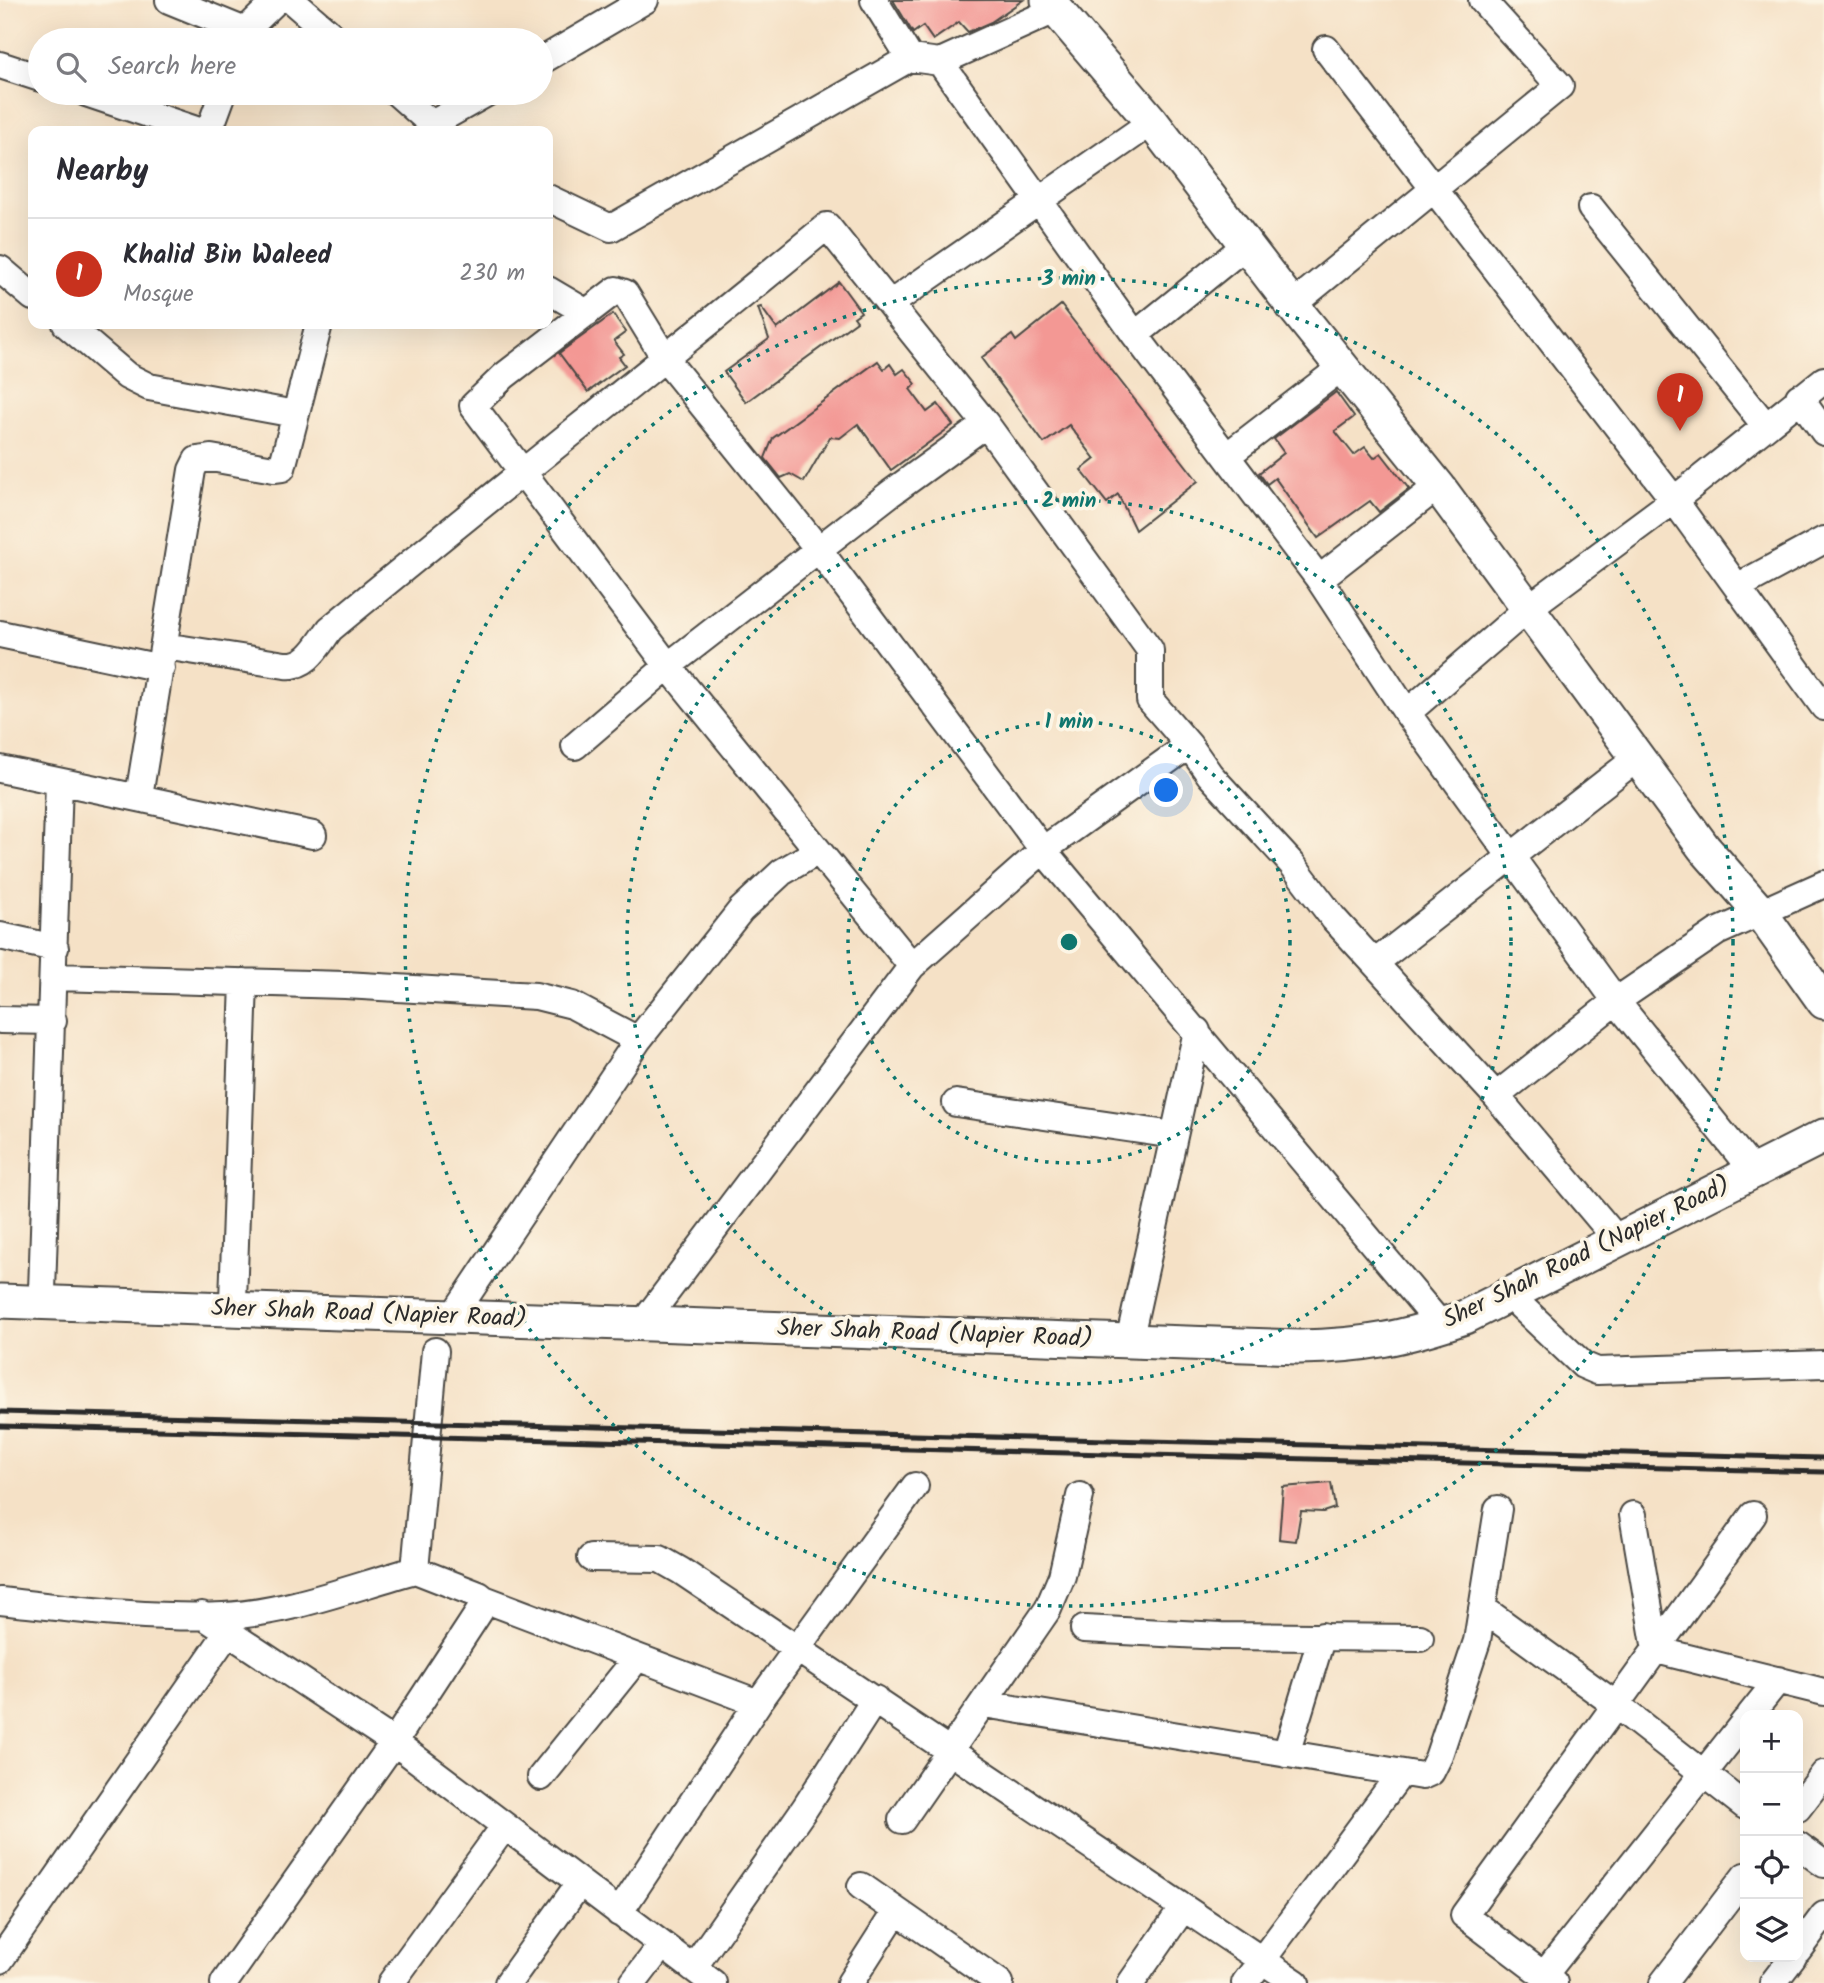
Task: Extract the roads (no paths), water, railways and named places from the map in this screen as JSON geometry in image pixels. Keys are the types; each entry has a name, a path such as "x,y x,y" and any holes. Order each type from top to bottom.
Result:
{"main road":[{"path":"1052,5 1152,122 1292,305 1438,486 1704,848 1760,912 1824,1002"},
{"name":"Sher Shah Road (Napier Road)","path":"0,1301 1298,1347 1366,1345 1411,1336 1465,1317 1650,1216 1744,1160 1824,1119"},
{"name":"Sher Shah Road (Napier Road)","path":"1650,1216 1824,1136"}],"street":[{"path":"169,0 229,28"},
{"path":"251,28 277,0"},
{"path":"291,0 323,28"},
{"path":"553,54 645,0"},
{"path":"874,0 910,58"},
{"path":"1292,305 1560,86 1482,0"},
{"path":"553,200 611,228 910,58 940,62 1052,5"},
{"path":"1326,49 1674,500 1824,707"},
{"path":"940,62 1135,335 1319,579 1407,713 1616,1001 1744,1160"},
{"path":"0,65 28,74"},
{"path":"113,105 155,124"},
{"path":"211,126 219,105"},
{"path":"410,105 432,126"},
{"path":"437,126 469,105"},
{"path":"891,304 1152,122"},
{"path":"1591,208 1765,425"},
{"path":"0,634 162,657 296,666 306,660 330,629 519,472 666,360 827,226 986,424 1150,650 1150,699 1189,745 1210,775 1292,864 1335,919 1496,1096 1610,1231"},
{"path":"1135,335 1246,246"},
{"path":"0,269 28,293"},
{"path":"912,966 668,666 519,472 473,406 504,376 616,290 625,293 666,360 819,550 1043,850 1435,1318"},
{"path":"553,293 587,313"},
{"path":"72,329 127,376 149,387 295,414"},
{"path":"129,796 141,790 144,779 191,470 197,460 211,458 274,470 282,468 318,329"},
{"path":"1227,455 1342,367"},
{"path":"1407,713 1527,609 1674,500 1799,397 1824,380"},
{"path":"1799,397 1824,432"},
{"path":"575,746 668,666 986,424"},
{"path":"1319,579 1438,486"},
{"path":"1737,587 1824,540"},
{"path":"650,1314 912,966 1043,850 1189,745"},
{"path":"1376,962 1637,758"},
{"path":"0,769 313,835"},
{"path":"42,1291 60,782"},
{"path":"459,1307 638,1040 741,910 782,872 818,851"},
{"path":"1496,1096 1616,1001 1717,932 1824,884"},
{"path":"0,936 55,948"},
{"path":"55,977 244,982 536,996 572,1005 638,1040"},
{"path":"233,1300 244,982"},
{"path":"0,1020 53,1021"},
{"path":"1132,1328 1197,1031"},
{"path":"956,1103 1174,1135"},
{"path":"1508,1294 1583,1365 1597,1371 1824,1364"},
{"path":"415,1570 435,1351"},
{"path":"619,1913 758,1703 915,1486"},
{"path":"902,1820 953,1751 1048,1609 1062,1576 1080,1496"},
{"path":"984,1704 1422,1776 1431,1772 1438,1758 1477,1641 1498,1509"},
{"path":"1633,1515 1656,1650"},
{"path":"1740,1727 1549,1979 1464,1915 1753,1515"},
{"path":"591,1558 660,1559 875,1699 1296,1983"},
{"path":"0,1601 115,1614 202,1615 278,1608 415,1570 758,1703"},
{"path":"224,1983 394,1742 483,1606 484,1599"},
{"path":"1482,1608 1616,1705 1740,1802"},
{"path":"202,1615 394,1742 703,1976 875,1699"},
{"path":"1084,1629 1221,1636 1420,1638"},
{"path":"0,1960 228,1632"},
{"path":"1286,1754 1322,1636"},
{"path":"1656,1650 1824,1692"},
{"path":"541,1777 637,1658"},
{"path":"1754,1710 1778,1680"},
{"path":"1245,1983 1401,1773"},
{"path":"1803,1801 1824,1774"},
{"path":"391,1983 504,1827"},
{"path":"1803,1849 1824,1864"},
{"path":"1663,1983 1740,1883"},
{"path":"508,1983 579,1884"},
{"path":"861,1886 896,1911 970,1975 1000,1983"},
{"path":"1130,1983 1182,1908"},
{"path":"850,1983 896,1911"},
{"path":"1803,1943 1824,1915"},
{"path":"633,1983 662,1945"},
{"path":"1773,1983 1789,1962"}],"railway":[{"path":"0,1412 1824,1458"},
{"path":"0,1426 1824,1472"}],"place":[{"name":"Khalid Bin Waleed","path":"1680,431"}]}
